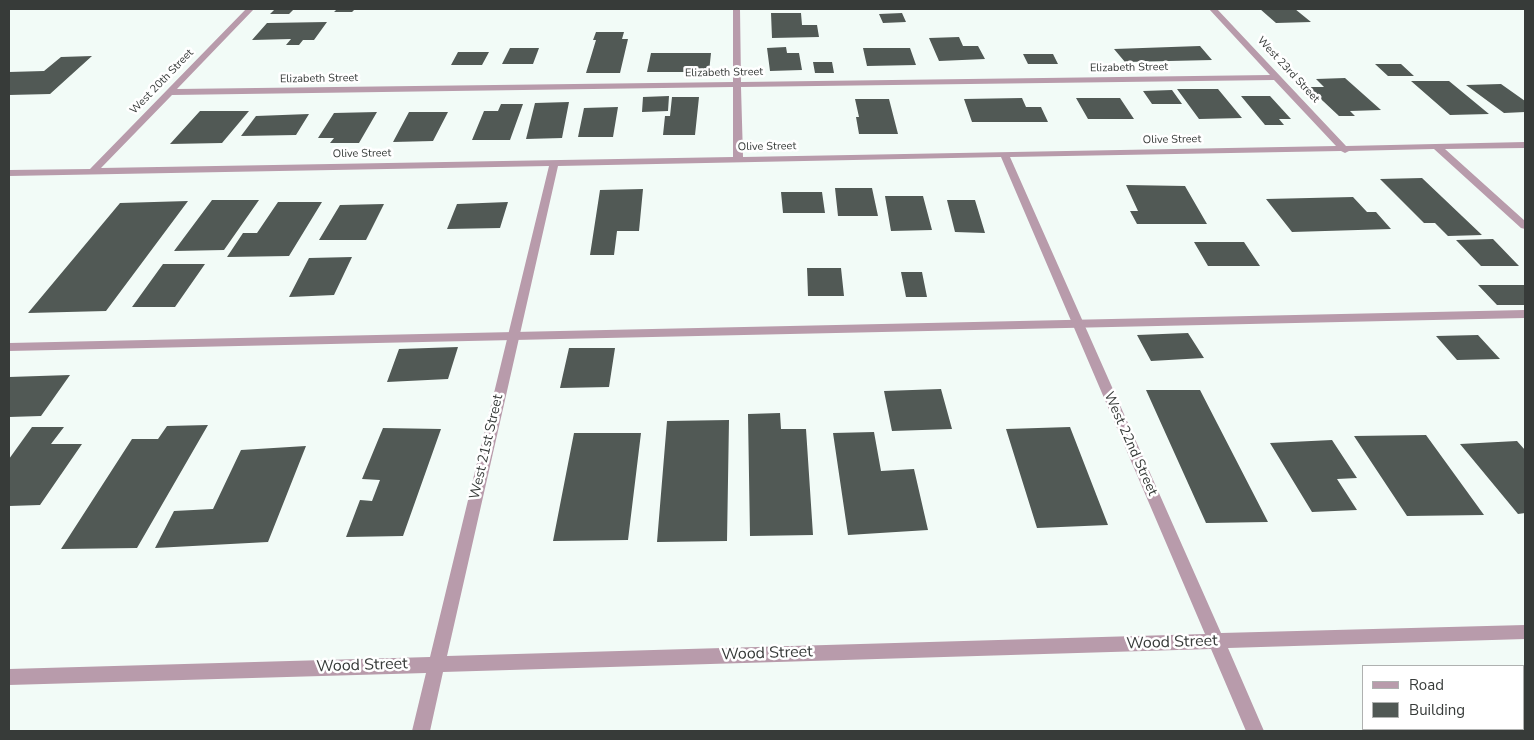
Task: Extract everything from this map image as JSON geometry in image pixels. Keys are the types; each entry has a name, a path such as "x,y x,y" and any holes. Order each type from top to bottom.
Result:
{"street":[{"name":"West 20th Street","path":"92,172 250,9"},
{"path":"736,9 738,160"},
{"name":"West 23rd Street","path":"1213,9 1345,150"},
{"name":"Elizabeth Street","path":"171,92 1278,77"},
{"name":"Olive Street","path":"13,173 1345,150 1525,145"},
{"path":"1437,147 1525,226"},
{"name":"West 22nd Street","path":"1005,156 1255,731"},
{"name":"West 21st Street","path":"421,731 554,163"},
{"path":"9,182 13,173"},
{"path":"9,347 1525,314"},
{"name":"Wood Street","path":"9,677 1525,632"}],"building":[{"path":"275,9 294,9 289,14 270,14"},
{"path":"337,9 355,9 352,12 334,12"},
{"path":"1260,9 1295,9 1311,22 1276,23"},
{"path":"771,13 801,13 802,25 817,25 819,37 772,38"},
{"path":"902,13 906,22 883,23 879,14"},
{"path":"327,22 314,40 303,40 299,45 286,45 291,39 252,40 267,23"},
{"path":"596,32 624,32 622,39 628,39 620,73 586,73 596,40 593,40"},
{"path":"959,37 963,46 978,46 985,59 939,61 929,38"},
{"path":"1200,46 1212,60 1125,62 1114,49"},
{"path":"786,47 787,53 799,53 802,70 770,71 767,48"},
{"path":"510,48 539,48 533,64 502,64"},
{"path":"863,48 910,48 916,65 867,66"},
{"path":"458,52 489,52 482,65 451,65"},
{"path":"651,53 711,53 709,72 647,72"},
{"path":"1023,54 1053,54 1058,64 1028,64"},
{"path":"92,56 50,94 9,95 9,72 44,71 61,57"},
{"path":"813,62 832,62 834,73 815,73"},
{"path":"1375,64 1401,64 1414,76 1388,76"},
{"path":"1345,78 1381,110 1350,111 1355,116 1339,116 1308,87 1324,87 1316,79"},
{"path":"1411,81 1449,81 1489,114 1450,115"},
{"path":"1501,84 1525,101 1525,112 1504,113 1466,85"},
{"path":"1177,89 1218,89 1242,118 1199,119"},
{"path":"1172,90 1182,104 1152,104 1143,91"},
{"path":"669,96 668,111 642,112 643,97"},
{"path":"1241,96 1270,96 1291,119 1279,119 1284,125 1265,125"},
{"path":"672,97 699,97 695,135 663,135 665,116 670,116"},
{"path":"1022,98 1026,107 1041,107 1048,122 972,122 964,99"},
{"path":"1076,98 1120,98 1134,119 1088,119"},
{"path":"855,99 889,99 898,134 859,134 856,117 859,117"},
{"path":"569,102 562,138 526,139 535,103"},
{"path":"501,104 523,104 510,140 472,140 484,111 498,111"},
{"path":"618,107 613,137 578,137 584,108"},
{"path":"200,111 249,111 222,143 170,144"},
{"path":"377,112 359,143 330,143 334,138 318,138 334,113"},
{"path":"409,112 448,112 433,141 393,142"},
{"path":"309,114 296,135 241,136 256,116"},
{"path":"1422,178 1482,235 1448,236 1435,223 1424,223 1380,179"},
{"path":"1126,185 1185,186 1207,224 1137,224 1130,211 1138,211"},
{"path":"835,188 872,188 878,216 838,216"},
{"path":"643,189 639,231 617,231 614,255 590,255 600,190"},
{"path":"781,192 822,192 825,213 783,213"},
{"path":"885,196 923,196 932,230 891,231"},
{"path":"1353,197 1367,212 1376,212 1391,229 1292,232 1266,199"},
{"path":"212,200 259,200 224,250 174,251"},
{"path":"947,200 975,200 985,233 955,232"},
{"path":"188,201 106,311 28,313 120,203"},
{"path":"278,202 322,202 289,256 227,257 243,233 257,233"},
{"path":"508,202 500,228 447,229 457,204"},
{"path":"384,204 366,240 319,240 340,205"},
{"path":"1493,239 1519,266 1481,266 1456,240"},
{"path":"1194,242 1244,242 1260,266 1208,266"},
{"path":"352,257 334,295 289,297 309,258"},
{"path":"163,264 205,264 175,307 132,307"},
{"path":"807,268 841,268 844,296 808,296"},
{"path":"901,272 922,272 927,297 906,297"},
{"path":"1478,285 1525,285 1525,305 1497,305"},
{"path":"1188,333 1204,358 1151,361 1137,335"},
{"path":"1478,335 1500,359 1457,360 1436,336"},
{"path":"458,347 448,379 387,382 399,349"},
{"path":"569,348 615,348 609,387 560,388"},
{"path":"70,375 41,416 9,417 9,377"},
{"path":"941,389 952,429 892,431 884,391"},
{"path":"1146,390 1200,390 1268,522 1206,523"},
{"path":"780,413 781,429 806,429 813,535 750,536 748,414"},
{"path":"729,420 727,541 657,542 667,421"},
{"path":"208,425 137,548 61,549 132,439 158,439 167,426"},
{"path":"32,427 64,427 51,444 82,444 40,505 9,506 9,459"},
{"path":"1070,427 1108,525 1037,528 1006,429"},
{"path":"383,428 441,429 403,536 346,537 360,500 372,501 380,480 362,479"},
{"path":"874,432 881,471 914,469 928,530 848,535 833,433"},
{"path":"574,433 641,433 628,540 553,541"},
{"path":"1426,435 1484,515 1407,516 1354,436"},
{"path":"1332,440 1357,478 1337,479 1357,510 1312,512 1270,443"},
{"path":"1517,441 1525,450 1525,513 1518,514 1460,444"},
{"path":"306,446 268,542 155,548 174,511 213,509 241,450"}]}
